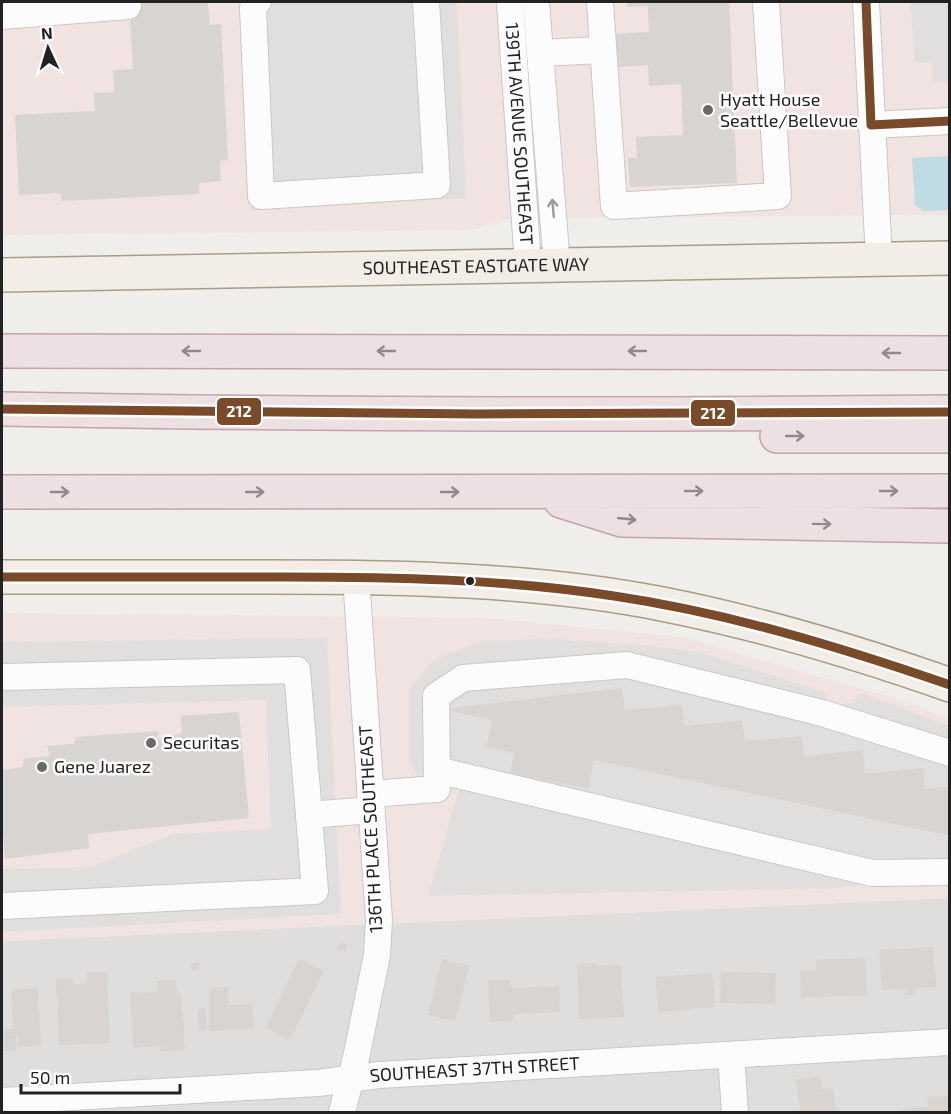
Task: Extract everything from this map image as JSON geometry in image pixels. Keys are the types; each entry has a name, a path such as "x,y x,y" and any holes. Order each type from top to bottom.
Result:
{"highway":[{"path":"2,351 950,353"},
{"path":"2,409 201,413 950,412"},
{"path":"2,430 950,436"},
{"path":"2,492 950,491"},
{"path":"530,492 622,520 950,526"}],"main road":[{"name":"SOUTHEAST EASTGATE WAY","path":"2,275 950,258"},
{"path":"2,577 356,577 459,581 553,589 661,604 793,635 884,661 950,685"}],"street":[{"path":"258,2 253,8 261,196 437,185 426,2"},
{"name":"139TH AVENUE SOUTHEAST","path":"510,2 542,266"},
{"name":"139TH AVENUE SOUTHEAST","path":"536,2 540,53 542,266"},
{"path":"600,2 615,206 778,196 766,2"},
{"path":"866,2 879,260"},
{"path":"2,16 128,6"},
{"path":"540,53 602,50"},
{"path":"871,125 950,121"},
{"name":"136TH PLACE SOUTHEAST","path":"342,1113 377,955 378,899 356,577"},
{"path":"309,815 437,789 436,696 463,678 627,665 822,713 950,753"},
{"path":"2,677 297,669 315,891 2,906"},
{"path":"437,770 872,873 950,872"},
{"name":"SOUTHEAST 37TH STREET","path":"2,1101 306,1084 391,1074 950,1042"},
{"path":"731,1055 735,1113"}],"shaded area":[{"path":"2,2 949,2 949,215 511,218 472,230 2,235"},
{"path":"240,2 457,2 466,198 251,210"},
{"path":"910,2 949,2 949,81 933,82 931,62 915,63"},
{"path":"2,613 488,618 682,637 904,701 949,719 949,898 2,941"},
{"path":"327,638 341,914 2,932 2,869 91,867 173,834 271,829 266,700 2,707 2,642"},
{"path":"552,639 698,652 825,692 826,704 853,703 861,693 949,726 949,786 925,789 865,774 863,751 804,756 802,736 745,741 742,720 684,726 682,705 625,710 622,689 443,708 492,720 514,753 510,773 588,789 594,760 949,836 949,873 839,888 428,896 459,790 428,796 409,759 409,689 434,660 481,641"},
{"path":"949,898 949,1112 2,1112 2,941"}],"water":[{"path":"949,156 949,210 924,211 915,205 912,158"}],"building":[{"path":"129,2 208,2 210,25 221,24 228,160 220,161 221,181 199,183 199,194 61,201 61,193 19,195 15,115 95,111 94,93 114,92 113,70 133,69"},
{"name":"Hyatt House Seattle/Bellevue","path":"627,2 729,2 737,183 630,187 628,158 637,158 636,137 683,135 681,84 649,86 648,65 615,67 613,34 649,32 648,6 627,7"},
{"path":"622,688 625,710 682,705 684,726 742,720 745,741 802,736 804,756 863,750 865,774 923,768 925,789 950,786 950,836 594,760 588,789 510,773 514,753 486,747 492,720 441,709"},
{"path":"239,712 249,818 88,834 89,848 5,859 2,770 23,767 23,759 50,756 47,746 74,744 76,737 159,731 157,739 182,733 181,716"},
{"path":"338,943 347,944 346,951 337,950"},
{"path":"933,947 936,987 916,988 917,994 906,995 906,989 882,990 879,950"},
{"path":"865,958 867,995 801,998 800,970 816,970 816,960"},
{"path":"299,959 324,971 290,1040 265,1028"},
{"path":"442,959 469,966 455,1021 428,1015"},
{"path":"199,962 199,970 191,970 190,963"},
{"path":"598,963 598,966 621,965 624,1017 579,1019 577,964"},
{"path":"86,972 107,972 110,1043 59,1045 56,978 73,978 73,984 87,983"},
{"path":"721,972 776,973 775,1004 720,1003"},
{"path":"712,973 715,1007 658,1012 656,977"},
{"path":"176,980 177,993 181,993 185,1050 161,1051 161,1046 133,1048 130,993 157,992 157,981"},
{"path":"488,980 510,980 511,988 559,986 560,1012 513,1014 513,1021 490,1022"},
{"path":"228,987 229,1005 252,1004 254,1029 209,1031 209,988"},
{"path":"38,988 41,1046 17,1047 17,1034 13,1034 16,1035 16,1050 2,1051 2,1030 13,1029 11,990"},
{"path":"206,1008 207,1030 199,1031 198,1009"},
{"path":"821,1077 822,1089 833,1088 836,1112 800,1112 796,1079"},
{"path":"950,1096 950,1112 902,1112 902,1109 928,1107 927,1097"}],"transit line":[{"name":"212","path":"866,2 871,125"},
{"name":"212","path":"871,125 950,121"},
{"name":"212","path":"2,409 476,414 950,412"},
{"name":"212","path":"2,577 324,577 490,583 573,590 657,603 742,622 867,657 950,685"}],"place":[{"name":"Hyatt House Seattle/Bellevue","path":"708,110"},
{"name":"Securitas","path":"151,743"},
{"name":"Gene Juarez","path":"42,767"}]}
